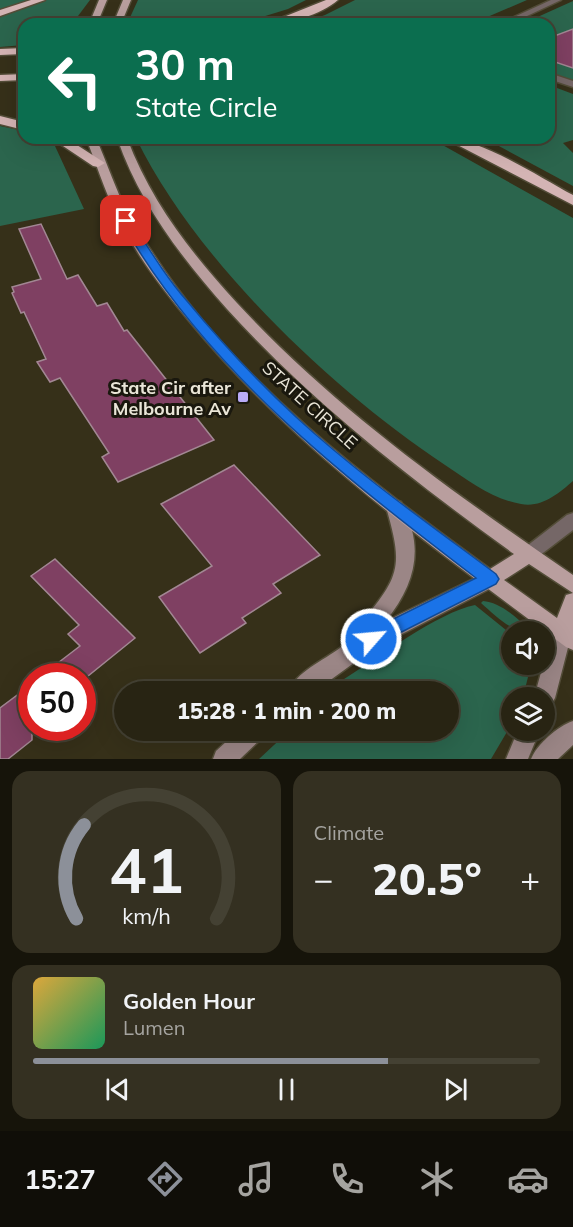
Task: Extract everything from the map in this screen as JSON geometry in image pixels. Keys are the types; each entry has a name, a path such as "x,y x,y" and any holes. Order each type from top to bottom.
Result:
{"highway":[{"path":"0,13 40,0"},
{"path":"290,18 316,9 333,0"},
{"path":"0,52 18,51"},
{"path":"0,78 18,77"},
{"path":"0,113 18,114"},
{"path":"0,120 18,124"},
{"path":"67,144 98,162"},
{"path":"463,144 502,162 573,201"}],"main road":[{"path":"96,18 103,0"},
{"path":"120,18 127,0"},
{"name":"STATE CIRCLE","path":"93,144 98,162 118,206 144,251 195,319 229,358 293,422 395,507 567,637"},
{"name":"STATE CIRCLE","path":"125,144 139,177 162,217 194,263 237,313 293,370 364,432 463,509 573,585"},
{"path":"347,653 393,593 406,565 404,536 395,507"},
{"path":"312,681 347,653 490,579 529,554"},
{"path":"547,687 567,637 573,602"},
{"path":"542,759 573,731"},
{"path":"224,759 243,741"},
{"path":"517,759 524,741"}],"street":[{"path":"517,18 557,0"},
{"path":"555,78 573,84"},
{"path":"529,554 573,520"}],"green space":[{"path":"0,0 90,0 76,18 18,18 18,46 0,47"},
{"path":"138,0 306,0 288,9 259,18 130,18"},
{"path":"355,0 527,0 485,18 317,18"},
{"path":"573,1 573,83 555,77 555,18 535,18"},
{"path":"555,87 573,94 573,140 563,143 573,153 573,186 495,144 555,144"},
{"path":"0,126 18,130 18,144 52,144 55,146 84,209 0,226"},
{"path":"139,144 441,144 573,218 573,481 543,502 529,505 510,502 472,483 402,435 358,400 271,320 230,276 193,230 162,184"},
{"path":"483,601 496,604 520,621 503,621 481,603"},
{"path":"475,605 501,626 501,675 528,675 526,687 501,687 502,741 491,759 259,759 278,741 459,741 459,681 341,681 425,627 460,609"}],"building":[{"path":"573,29 573,68 555,62 555,36"},
{"path":"41,224 67,279 78,275 97,306 107,303 124,331 127,330 214,440 118,482 102,457 109,453 60,378 50,382 37,362 46,359 24,312 21,313 12,293 14,292 12,287 41,279 19,229"},
{"path":"234,465 320,555 273,584 281,593 242,618 246,623 200,653 159,597 212,566 161,504"},
{"path":"55,559 135,638 96,670 96,663 58,663 80,646 68,634 79,625 31,576"},
{"path":"18,694 18,741 31,741 8,759 0,759 0,708"}],"place":[{"name":"State Cir after Melbourne Av","path":"243,397"}],"route":[{"path":"126,221 181,303 259,389 293,422 395,507 490,579 371,639"}]}
